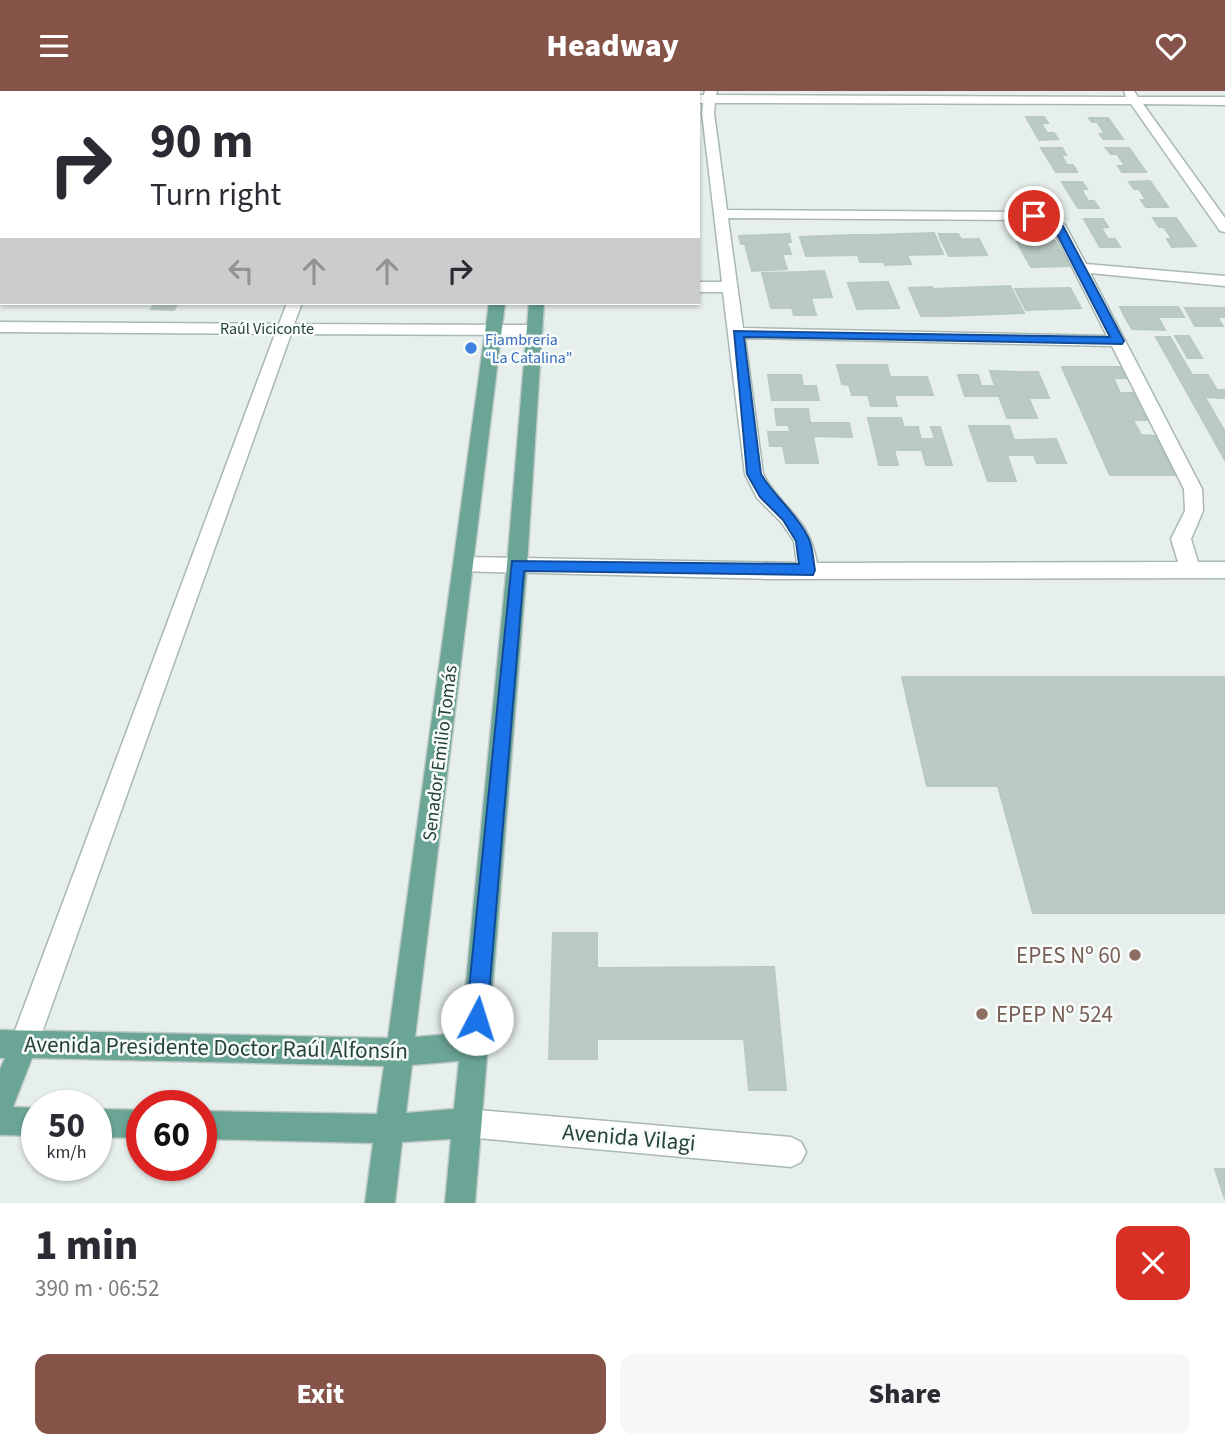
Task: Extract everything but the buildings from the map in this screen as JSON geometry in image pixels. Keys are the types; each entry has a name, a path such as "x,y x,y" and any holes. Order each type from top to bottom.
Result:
{"main road":[{"name":"Senador Emilio Tomás","path":"380,1203 498,305"},
{"path":"460,1203 517,565 537,305"},
{"path":"0,1105 12,1044"},
{"name":"Avenida Presidente Doctor Raúl Alfonsín","path":"12,1044 400,1052 474,1046"},
{"path":"0,1121 21,1122"},
{"path":"217,1125 389,1129 466,1123"}],"street":[{"path":"808,570 803,540 788,517 765,493 754,474 706,96 1131,96 1225,101"},
{"path":"1131,96 1225,228"},
{"path":"1209,206 1225,206"},
{"path":"721,214 1034,216 1060,228 1193,489 1194,511 1181,539 1190,570"},
{"path":"1080,268 1225,281"},
{"path":"700,287 732,288"},
{"path":"12,1044 293,305"},
{"name":"Raúl Viciconte","path":"0,327 535,330"},
{"path":"738,333 1118,341"},
{"path":"463,565 808,570 1225,570"},
{"name":"Avenida Vilagi","path":"466,1123 791,1152"}],"place":[{"name":"Fiambreria “La Catalina”","path":"471,348"},
{"name":"EPES Nº 60","path":"1135,955"},
{"name":"EPEP Nº 524","path":"982,1014"}],"route":[{"path":"477,1019 517,565 808,570 803,540 788,517 765,493 754,474 738,333 1118,341 1060,228 1034,216"}]}
